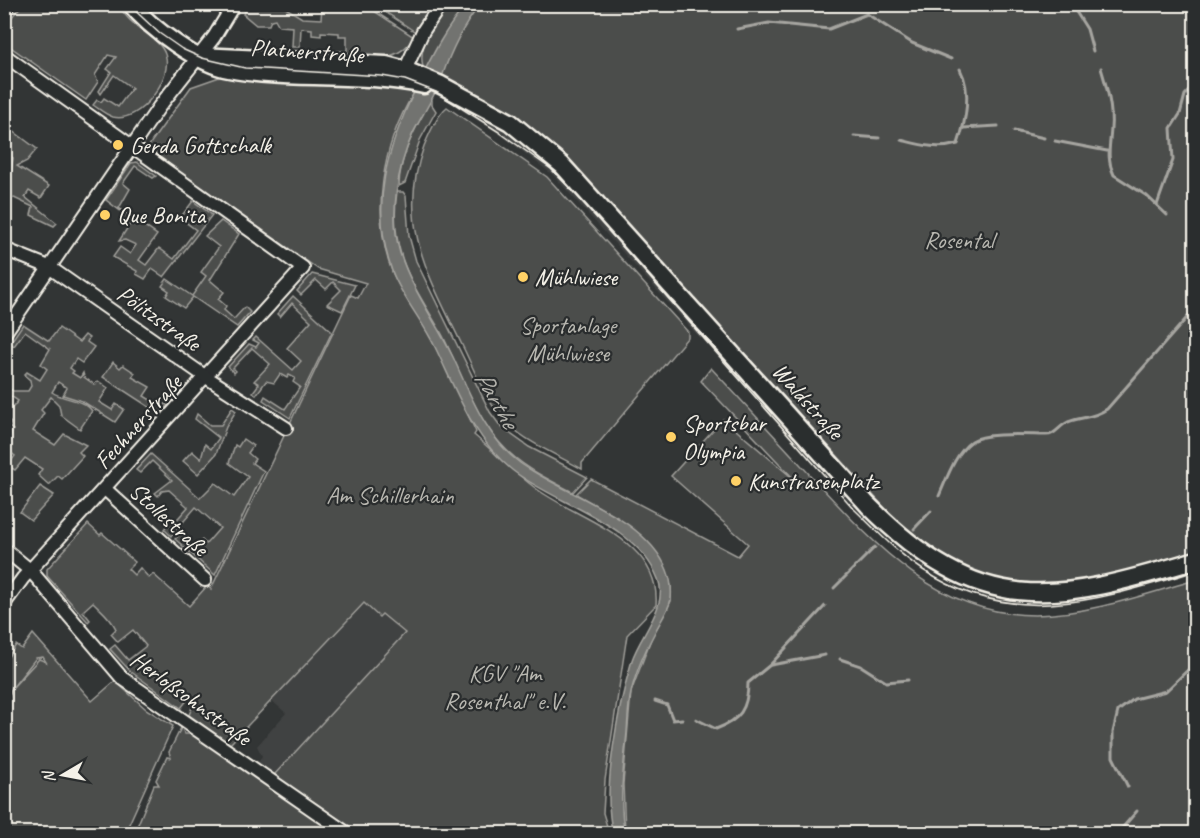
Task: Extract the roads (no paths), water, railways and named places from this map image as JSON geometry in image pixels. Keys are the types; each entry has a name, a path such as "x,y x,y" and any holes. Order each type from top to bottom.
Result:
{"main road":[{"name":"Platnerstraße","path":"131,4 160,31 199,56 386,65 414,76"},
{"name":"Waldstraße","path":"414,76 510,122 562,165 868,505 897,534 942,567 986,586 1058,593 1111,585 1196,560"}],"street":[{"path":"4,10 9,4"},
{"path":"4,334 132,146 199,56 234,4"},
{"path":"414,76 423,31 441,4"},
{"path":"4,55 132,146"},
{"name":"Fechnerstraße","path":"4,604 303,268 132,146"},
{"name":"Pölitzstraße","path":"4,249 49,267 207,377 285,428"},
{"name":"Stollestraße","path":"105,489 205,580"},
{"name":"Herloßsohnstraße","path":"4,549 31,571 122,678 348,834"}],"waterway":[{"path":"1071,4 1087,29 1093,51"},
{"path":"737,29 769,23 829,29 867,14 912,43 951,59"},
{"path":"1101,68 1110,106 1109,157 1114,175 1147,196 1167,215"},
{"path":"901,140 936,147 958,144 967,97 960,69"},
{"path":"1157,205 1173,160 1171,128 1180,114 1185,95 1196,83"},
{"path":"963,128 998,126"},
{"path":"1014,131 1044,138"},
{"path":"854,136 879,138"},
{"path":"1055,141 1107,151"},
{"path":"939,496 956,459 972,441 996,435 1048,435 1068,422 1107,409 1192,312 1196,304"},
{"path":"914,529 931,511"},
{"path":"834,588 875,547"},
{"path":"696,719 716,729 737,717 744,707 748,683 770,665 825,606"},
{"path":"771,665 825,655"},
{"path":"840,659 861,666 886,682 908,680"},
{"path":"1128,787 1113,757 1113,732 1118,711 1134,699 1166,691 1196,662"},
{"path":"655,701 667,705 673,720 682,719"},
{"path":"1117,834 1137,811"}],"tram line":[{"path":"128,4 159,33 182,49 202,58 245,68 382,76 405,80 436,92 499,132 551,169 585,204 854,509 887,541 923,570 957,588 990,599 1024,604 1058,604 1092,599 1196,571"}],"place":[{"name":"Gerda Gottschalk","path":"118,145"},
{"name":"Que Bonita","path":"105,215"},
{"name":"Mühlwiese","path":"523,277"},
{"name":"Sportsbar Olympia","path":"671,437"},
{"name":"Kunstrasenplatz","path":"736,481"}],"park label":[{"name":"Rosental","path":"959,240"},
{"name":"Sportanlage Mühlwiese","path":"568,339"},
{"name":"Am Schillerhain","path":"390,495"},
{"name":"KGV \"Am Rosenthal\" e.V.","path":"505,687"}],"water label":[{"name":"Parthe","path":"497,399"}]}
